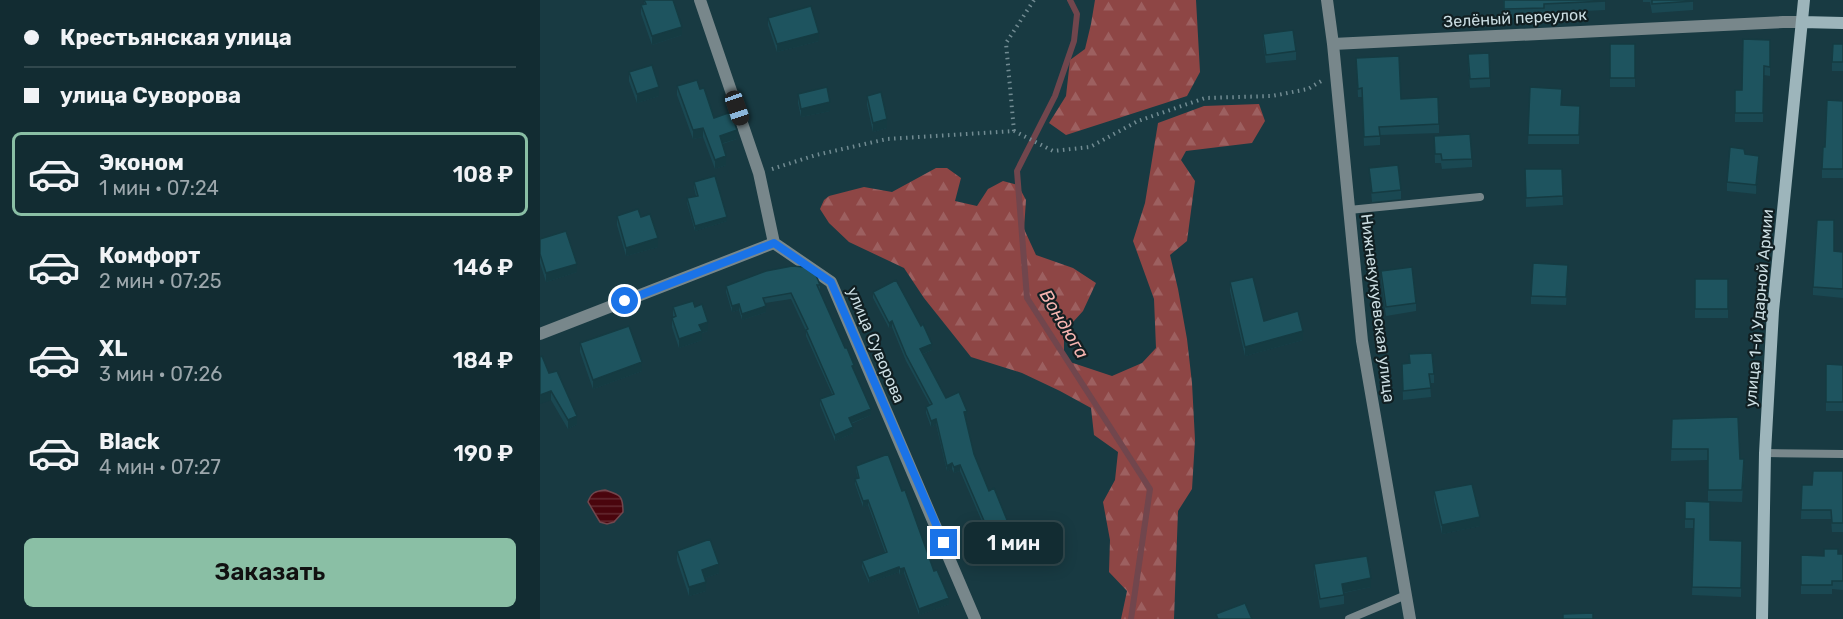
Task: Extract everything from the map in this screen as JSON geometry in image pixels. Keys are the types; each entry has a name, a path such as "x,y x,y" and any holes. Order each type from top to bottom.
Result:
{"main road":[{"name":"улица 1-й Ударной Армии","path":"1762,619 1765,453 1773,311 1804,0"},
{"name":"Зелёный переулок","path":"1802,22 1843,23"}],"street":[{"path":"540,334 774,243 759,173 700,0"},
{"name":"Нижнекукуевская улица","path":"1327,0 1362,341 1410,619"},
{"name":"Зелёный переулок","path":"1333,44 1802,22"},
{"name":"улица Суворова","path":"774,243 831,282 975,619"}],"lane":[{"path":"1349,210 1480,197"},
{"path":"1765,453 1843,454"},
{"path":"1349,619 1406,595"}],"path":[{"path":"1014,131 1006,43 1034,0"},
{"path":"759,173 816,155 887,139 1014,131 1053,151 1090,147 1137,121 1205,98 1272,96 1308,89"}],"green space":[{"path":"1095,0 1196,0 1200,72 1187,96 1066,135 1049,123 1066,96 1070,60 1085,49"},
{"path":"1259,104 1265,121 1252,143 1186,151 1181,160 1195,181 1187,241 1170,255 1187,339 1192,383 1195,440 1192,489 1178,511 1174,619 1121,619 1127,591 1109,572 1110,540 1103,502 1115,480 1118,452 1094,435 1091,408 1022,373 971,357 924,298 904,268 849,242 829,223 820,209 824,200 829,196 864,187 892,192 936,168 947,168 961,178 955,201 977,206 988,189 1003,181 1018,185 1026,200 1024,229 1036,255 1073,268 1096,283 1083,311 1064,332 1064,360 1112,376 1142,363 1156,348 1154,299 1133,241 1145,203 1158,123 1204,106"}],"shaded area":[{"path":"605,490 620,497 623,506 623,512 614,522 607,524 600,522 588,502 594,493"}],"building":[{"path":"644,0 673,0 682,27 652,36 641,5 646,4"},
{"path":"1504,0 1605,1 1544,4 1544,8 1504,9"},
{"path":"1652,0 1693,0 1693,1 1652,4"},
{"path":"811,6 819,33 777,44 768,18"},
{"path":"1293,30 1296,51 1266,55 1263,34"},
{"path":"1743,39 1770,40 1770,67 1764,66 1763,113 1735,113 1735,90 1742,90"},
{"path":"1610,44 1635,44 1635,78 1610,78"},
{"path":"1833,44 1843,44 1843,62 1832,62"},
{"path":"1489,53 1490,78 1470,79 1468,54"},
{"path":"1399,56 1401,99 1438,97 1439,124 1379,127 1380,136 1364,137 1362,88 1358,89 1356,58"},
{"path":"652,65 659,87 637,94 629,72"},
{"path":"697,80 700,89 704,88 714,118 731,112 737,130 720,136 726,156 715,160 703,128 693,130 677,86"},
{"path":"827,87 830,102 801,109 798,94"},
{"path":"1530,87 1562,89 1561,105 1580,106 1579,135 1528,135"},
{"path":"881,92 887,119 873,123 867,96"},
{"path":"1827,100 1843,101 1843,169 1822,169"},
{"path":"1470,134 1472,159 1442,160 1441,154 1435,154 1434,136"},
{"path":"1730,147 1744,149 1745,154 1759,156 1756,185 1727,182"},
{"path":"1398,165 1401,190 1372,193 1369,168"},
{"path":"1525,169 1562,169 1563,196 1526,198"},
{"path":"715,176 727,217 695,226 687,198 698,196 694,182"},
{"path":"638,209 641,217 650,214 658,238 626,248 617,216"},
{"path":"1817,220 1834,220 1834,251 1843,252 1843,289 1813,287"},
{"path":"566,231 577,264 546,273 540,254 540,239"},
{"path":"1533,263 1568,265 1566,297 1531,296"},
{"path":"792,266 804,267 816,275 820,285 817,285 845,348 847,348 854,365 852,366 871,409 849,418 853,427 835,435 820,399 834,394 791,293 763,298 766,306 742,314 739,304 732,306 726,286 766,271"},
{"path":"1412,267 1416,303 1386,307 1381,271"},
{"path":"1253,277 1264,321 1298,311 1303,331 1245,347 1230,282"},
{"path":"1695,279 1728,279 1728,309 1695,309"},
{"path":"896,280 921,326 923,324 932,344 920,349 946,398 959,392 967,411 964,412 974,454 989,491 994,488 1016,542 997,551 960,465 954,467 952,463 947,466 936,419 931,421 926,407 932,404 906,355 892,321 889,323 873,292"},
{"path":"693,301 695,307 702,304 708,322 699,325 702,331 679,339 672,318 676,316 673,307"},
{"path":"629,326 642,362 593,380 580,343"},
{"path":"1432,353 1434,374 1429,374 1431,388 1403,391 1402,364 1410,363 1409,354"},
{"path":"542,356 549,373 557,371 577,416 568,420 551,391 540,395 540,357"},
{"path":"1826,364 1843,365 1843,402 1826,402"},
{"path":"1738,417 1740,459 1744,459 1742,490 1708,490 1708,449 1671,449 1672,419"},
{"path":"888,454 902,491 905,490 934,571 937,570 949,598 919,609 904,568 899,567 869,578 862,561 887,552 868,500 863,501 855,479 859,478 856,466"},
{"path":"1813,471 1843,471 1843,523 1832,523 1831,510 1801,510 1802,485 1812,485"},
{"path":"1472,484 1480,517 1442,525 1434,491"},
{"path":"1685,501 1710,502 1710,540 1742,541 1741,588 1692,587 1694,519 1685,519"},
{"path":"710,539 719,564 702,570 706,582 689,587 677,551"},
{"path":"1824,549 1838,549 1838,554 1843,554 1843,581 1832,581 1832,585 1801,585 1801,555 1824,556"},
{"path":"1367,556 1371,578 1342,584 1344,595 1320,599 1314,564"},
{"path":"1245,603 1252,619 1218,619 1216,614"},
{"path":"1593,613 1593,619 1563,619 1563,614"}],"waterway":[{"name":"Вондюга","path":"1070,0 1077,14 1074,41 1055,96 1017,171 1027,298 1150,489 1131,619"}],"route":[{"path":"625,301 774,243 831,282 944,543"}]}
